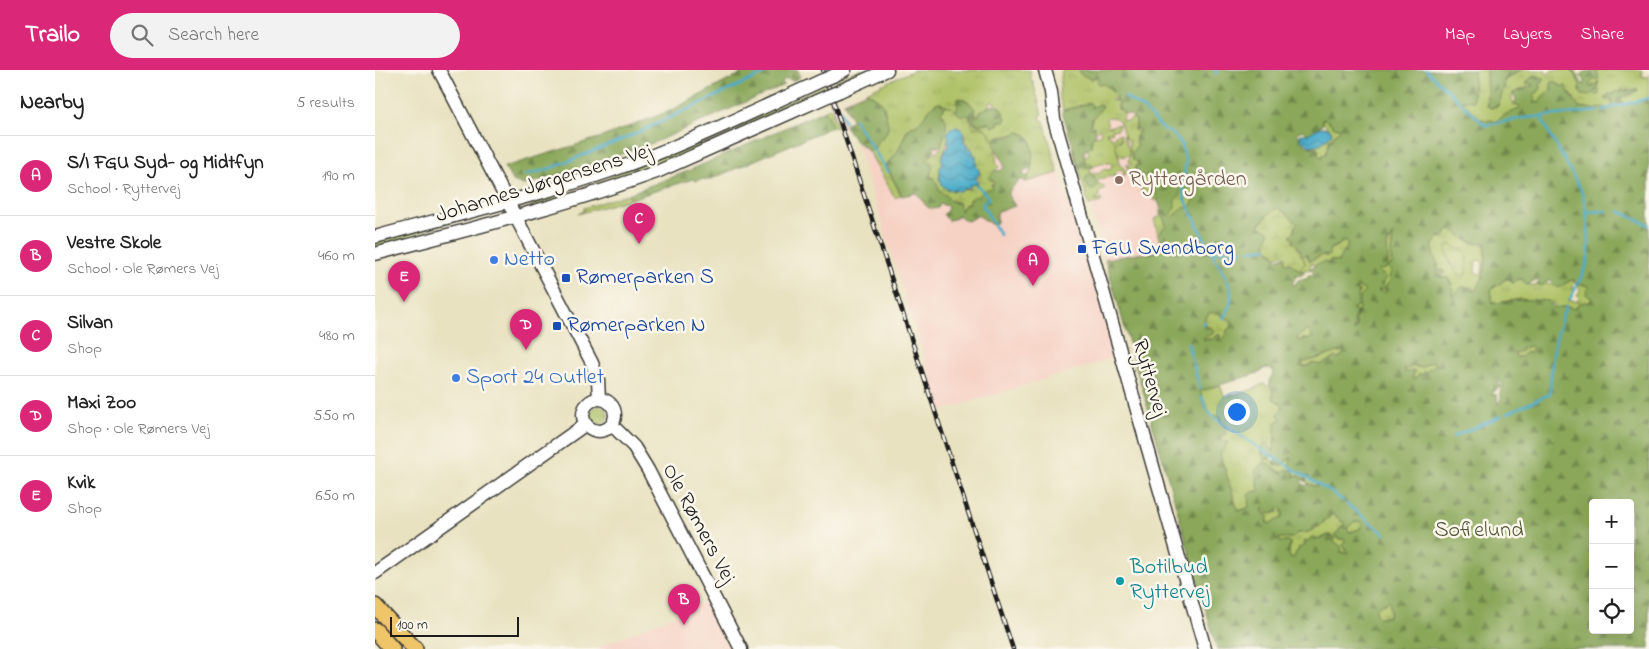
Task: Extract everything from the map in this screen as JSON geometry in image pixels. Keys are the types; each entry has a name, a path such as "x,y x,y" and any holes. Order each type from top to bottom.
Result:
{"main road":[{"path":"375,597 396,628"},
{"path":"375,606 415,649"},
{"path":"375,630 390,649"},
{"path":"375,636 390,649"}],"street":[{"path":"439,70 594,367 599,399"},
{"name":"Johannes Jørgensens Vej","path":"375,237 512,208 597,193 659,171 887,70"},
{"name":"Ryttervej","path":"1037,70 1046,101 1054,119 1205,649"},
{"name":"Ryttervej","path":"1045,70 1051,92 1054,119"},
{"name":"Ryttervej","path":"1051,92 1052,70"},
{"name":"Johannes Jørgensens Vej","path":"375,254 512,208 673,147 834,75"},
{"path":"599,399 607,401 613,408 615,416 612,425 599,431 586,424 583,415 590,402 599,399"},
{"path":"376,572 586,424"},
{"name":"Ole Rømers Vej","path":"612,425 634,447 648,470 741,649"}],"shaded area":[{"path":"820,70 827,70 845,126 839,128"},
{"path":"918,70 1027,70 1117,357 941,411 843,100"},
{"name":"Ryttergården","path":"1121,96 1136,122 1144,157 1165,219 1162,250 1105,259 1066,110"},
{"path":"705,602 730,649 595,649"}],"green space":[{"path":"748,70 798,70 800,75 799,78 792,81 785,79 782,82 784,85 653,143 576,170 524,185 513,181 504,167 602,137 672,110"},
{"path":"859,70 874,70 838,86 836,80"},
{"path":"914,70 1030,70 1031,82 1033,82 1042,114 1040,115 1041,120 1044,121 1058,173 1026,182 1033,160 1030,138 1019,133 999,136 993,141 989,132 974,128 971,124 974,122 976,124 989,123 1006,118 1000,107 992,101 989,106 979,113 980,116 970,119 976,111 968,101 962,98 956,103 959,106 956,110 937,102 919,124 908,128 897,153 886,166 901,195 895,198 869,152 875,148 874,145 885,121 884,108 881,102 866,92"},
{"path":"1062,70 1079,70 1086,76 1098,77 1114,93 1116,96 1111,100 1118,102 1118,109 1123,111 1125,115 1122,117 1122,120 1127,121 1133,118 1136,120 1136,128 1134,130 1139,132 1135,142 1138,144 1133,153 1133,158 1139,164 1131,172 1128,170 1127,164 1131,166 1132,164 1128,162 1130,155 1129,141 1124,136 1120,122 1116,118 1108,117 1106,119 1108,127 1119,124 1118,129 1112,130 1112,133 1106,132 1112,138 1117,134 1121,134 1120,141 1115,143 1119,164 1125,169 1126,174 1123,177 1124,172 1120,169 1115,173 1117,178 1112,176 1098,180 1099,186 1102,185 1105,189 1099,192 1099,197 1094,201 1101,199 1101,202 1089,205 1072,147 1075,149 1080,169 1087,164 1084,160 1084,154 1088,155 1089,152 1087,150 1091,147 1092,137 1101,134 1100,129 1095,131 1094,126 1090,127 1092,119 1102,106 1099,104 1091,108 1090,103 1063,110 1059,95","holes":["1100,163 1110,163 1112,165 1110,170 1103,169 1099,174 1090,172 1090,169"]},
{"name":"Sofielund","path":"1079,70 1474,70 1473,101 1460,100 1480,119 1495,122 1519,109 1520,107 1514,105 1516,99 1513,93 1533,85 1530,83 1526,85 1528,82 1526,82 1535,75 1544,78 1540,85 1541,88 1534,96 1535,103 1541,100 1551,89 1551,83 1555,81 1560,86 1566,86 1578,107 1596,110 1603,107 1606,109 1611,108 1613,101 1605,100 1604,98 1608,97 1609,94 1613,95 1616,91 1621,92 1622,89 1625,92 1626,90 1628,92 1637,89 1638,91 1632,95 1628,94 1627,97 1623,95 1621,101 1624,102 1621,104 1619,102 1617,107 1649,98 1649,649 1217,649 1105,259 1162,250 1158,235 1166,225 1150,176 1139,176 1137,170 1135,170 1136,165 1139,163 1133,160 1132,153 1137,145 1135,138 1139,132 1138,129 1133,129 1136,128 1136,120 1131,115 1122,113 1123,111 1118,109 1119,103 1114,101 1116,96 1110,88 1103,84 1098,84 1098,77 1091,79 1080,74","holes":["1323,118 1340,130 1330,139 1326,154 1322,155 1322,159 1318,155 1319,150 1305,145 1297,133 1302,130 1306,134 1310,134 1322,125","1192,188 1191,206 1180,209 1173,218 1171,216 1180,195 1186,194 1187,190","1282,210 1293,221 1294,230 1290,235 1301,251 1300,255 1306,254 1310,261 1323,255 1329,256 1329,250 1341,244 1341,241 1348,243 1338,262 1331,260 1327,263 1316,264 1310,269 1314,272 1308,275 1308,279 1299,280 1295,285 1292,284 1297,274 1301,276 1305,272 1300,271 1291,263 1287,263 1285,256 1277,259 1274,252 1270,252 1266,243 1270,231 1259,225 1268,214","1452,229 1471,242 1485,242 1485,268 1479,286 1475,291 1472,287 1462,287 1452,296 1454,289 1448,278 1439,277 1445,273 1441,269 1438,276 1436,276 1438,267 1433,252 1433,243 1436,242 1437,238 1444,237 1447,231","1393,234 1391,252 1391,262 1393,264 1388,267 1391,271 1390,280 1384,289 1385,293 1378,290 1383,288 1380,284 1384,284 1384,280 1387,278 1383,274 1381,275 1379,270 1386,269 1388,264 1388,251 1386,248 1388,241 1392,240","1506,279 1510,279 1513,284 1517,279 1523,279 1525,284 1528,285 1538,280 1537,285 1544,285 1548,280 1552,282 1550,284 1559,288 1574,280 1577,284 1589,286 1586,294 1591,298 1591,302 1579,303 1576,308 1562,307 1556,309 1549,301 1507,301 1493,304 1491,290","1359,287 1365,291 1360,297 1358,313 1357,316 1355,319 1357,327 1354,332 1353,326 1356,324 1353,319 1356,317 1357,311 1352,309 1357,306 1359,291 1355,290","1209,313 1232,321 1232,326 1221,336 1219,334 1212,339 1203,339 1213,334 1213,329 1205,321","1306,331 1310,332 1314,337 1308,340 1304,338 1300,341 1297,340 1298,336","1529,346 1533,348 1529,353 1521,357 1515,356 1515,353 1521,351 1521,349","1345,350 1338,359 1335,357 1321,365 1313,363 1305,367 1302,366 1302,363","1431,362 1434,362 1436,365 1423,372 1423,375 1419,374 1414,379 1412,378 1415,372 1405,372 1405,368 1413,366 1422,368","1266,368 1272,369 1273,374 1269,381 1274,395 1272,396 1283,407 1278,414 1281,419 1275,423 1274,452 1266,443 1261,447 1264,460 1270,456 1276,459 1275,466 1282,465 1291,458 1290,465 1288,466 1303,475 1309,476 1309,478 1320,485 1308,484 1306,486 1300,481 1306,482 1306,479 1295,475 1294,478 1292,470 1286,470 1283,473 1276,471 1268,464 1262,463 1255,471 1260,491 1255,491 1248,495 1250,501 1248,508 1238,511 1220,454 1228,443 1221,439 1226,433 1226,428 1221,422 1221,418 1217,415 1213,417 1211,415 1200,391 1261,372","1498,378 1503,384 1498,404 1497,395 1491,394 1501,386 1496,379","1280,507 1283,512 1282,518 1268,524 1266,522 1269,516 1262,509 1267,509 1272,514 1278,512","1335,513 1336,517 1345,523 1335,535 1339,539 1344,539 1343,545 1348,554 1342,552 1341,546 1333,541 1336,539 1335,537 1329,535 1320,539 1315,538 1314,541 1314,537 1311,537 1310,540 1304,541 1306,545 1298,548 1299,550 1294,558 1289,557 1290,542 1280,542 1279,538 1292,538 1297,533 1309,532 1315,527 1319,527","1355,521 1362,522 1360,529 1349,532 1347,529","1389,600 1390,613 1388,617 1379,617 1376,614 1377,607"]},
{"path":"1474,70 1486,70 1487,106 1491,108 1498,106 1505,86 1504,81 1521,70 1545,70 1548,74 1552,70 1571,70 1580,84 1591,94 1594,93 1593,91 1597,86 1593,85 1593,88 1590,87 1590,84 1596,78 1599,78 1596,73 1597,70 1642,70 1642,76 1648,77 1649,74 1649,98 1617,107 1623,95 1627,97 1628,94 1632,95 1638,90 1625,91 1608,95 1606,98 1613,102 1612,108 1596,110 1578,107 1573,96 1555,81 1551,91 1535,103 1534,96 1541,88 1540,85 1544,78 1535,75 1527,81 1533,84 1527,89 1513,93 1512,99 1514,105 1520,107 1518,109 1495,122 1492,120 1484,122 1459,99 1473,101"},
{"path":"1486,70 1521,70 1504,80 1504,89 1498,105 1491,108 1487,106"},
{"path":"1571,70 1574,70 1584,86 1585,80 1580,76 1585,72 1597,70 1599,79 1595,79 1590,84 1590,87 1593,88 1593,85 1597,86 1598,81 1599,87 1594,91 1599,90 1599,95 1594,93 1588,96 1582,95 1579,90 1580,84"},
{"path":"825,85 827,91 675,159 533,207 532,204 586,189 616,174"},
{"path":"867,92 883,103 888,125 886,134 876,143 875,148 869,152 855,140 845,126 852,120 844,102"},
{"path":"959,98 971,104 976,115 966,117 956,112 958,106 956,101"},
{"path":"940,102 944,108 941,112 947,125 944,139 939,147 933,145 935,149 929,160 933,166 932,173 929,176 934,177 939,191 946,195 949,200 959,204 961,212 963,206 968,204 969,199 992,186 993,180 990,180 989,177 995,170 1000,171 1004,167 993,141 995,139 998,137 1008,137 1019,132 1025,134 1031,142 1033,153 1031,170 1027,169 1023,172 1024,176 1028,176 1026,182 1020,179 1010,190 1008,195 1015,206 997,212 997,223 992,225 978,215 968,221 959,215 954,219 948,220 943,215 948,206 940,204 938,208 934,209 927,207 916,193 902,196 887,167 887,164 897,153 909,127 919,122 931,107"},
{"path":"1090,103 1092,105 1091,108 1099,104 1102,107 1092,119 1090,127 1094,126 1096,134 1092,138 1091,147 1084,151 1085,163 1090,163 1093,166 1080,169 1062,111"},
{"path":"994,105 1001,108 1006,118 1004,121 998,121 999,124 992,127 988,122 975,124 976,122 971,121 970,119 975,118 977,115 979,116 980,111"},
{"path":"944,106 952,107 960,115 968,115 974,128 980,126 987,130 994,144 999,167 989,177 994,183 991,184 992,188 982,191 978,197 975,196 968,201 970,203 965,204 961,209 958,202 949,200 946,195 939,191 934,177 930,177 933,166 927,159 941,148 946,129 946,120 941,112","holes":["956,127 963,131 967,147 972,147 971,151 976,156 976,164 980,176 977,178 977,185 975,182 970,184 970,189 947,190 947,187 938,178 940,177 943,162 941,158 949,137 947,134 949,130"]},
{"path":"832,107 834,119 839,128 832,127 828,114 823,111"},
{"path":"823,111 828,114 832,127 709,180 695,181 693,179 630,199 628,194 688,171"},
{"path":"1323,118 1340,130 1330,139 1326,154 1322,160 1318,155 1317,148 1310,146 1324,142 1331,134 1332,131 1323,123"},
{"path":"1124,135 1130,155 1119,157 1115,143 1120,141"},
{"path":"1087,175 1095,176 1097,183 1097,187 1093,190 1089,188 1085,181"},
{"path":"1140,175 1150,176 1159,201 1154,200 1152,194 1141,195 1141,189 1145,187 1142,177 1138,178"},
{"path":"1199,184 1198,193 1191,206 1180,209 1173,218 1171,216 1175,207 1175,200 1180,195 1180,192 1183,190 1183,193 1186,194 1188,190"},
{"path":"628,194 630,199 578,214 584,211 584,208"},
{"path":"1279,208 1297,223 1294,232 1290,235 1301,252 1300,255 1303,256 1305,264 1299,270 1291,263 1285,261 1286,257 1283,254 1274,255 1274,252 1268,250 1266,241 1270,231 1259,226 1270,213"},
{"path":"1160,210 1166,225 1158,235 1154,219 1160,217"},
{"path":"490,212 433,228 405,240 375,249 375,242"},
{"path":"1370,221 1372,225 1365,243 1359,237 1361,234 1365,236 1367,233 1364,230 1364,226"},
{"path":"1452,229 1475,244 1485,244 1485,274 1476,291 1463,289 1452,296 1452,284 1448,278 1439,277 1445,272 1441,269 1438,275 1435,276 1438,265 1433,253 1432,243 1437,238 1444,237 1447,230","holes":["1454,247 1467,255 1466,274 1457,271 1451,265 1447,254","1476,260 1483,261 1482,274 1475,273"]},
{"path":"1393,234 1391,260 1393,264 1385,294 1377,289 1381,290 1382,275 1379,270 1387,265 1388,247"},
{"path":"1341,241 1348,243 1338,263 1314,265 1311,263 1310,269 1300,271 1305,262 1303,256 1306,254 1310,261 1323,255 1326,257 1329,250 1337,246"},
{"path":"1450,244 1464,250 1467,255 1467,272 1464,276 1453,269 1446,250"},
{"path":"1506,279 1515,281 1523,279 1525,284 1529,285 1540,286 1545,283 1561,287 1574,280 1574,291 1568,301 1578,301 1579,298 1577,296 1580,291 1577,284 1589,285 1586,291 1591,298 1591,302 1579,303 1573,309 1566,306 1556,309 1554,304 1521,299 1493,304 1491,290"},
{"path":"1360,287 1365,291 1360,301 1357,323 1353,332 1355,310 1351,310 1357,306 1359,291 1355,289"},
{"path":"1209,313 1218,313 1224,318 1230,319 1232,326 1226,331 1227,334 1223,339 1219,340 1221,336 1219,334 1212,339 1203,339 1213,334 1213,329 1207,327 1205,322 1205,317"},
{"path":"1306,331 1310,331 1314,337 1299,342 1296,338"},
{"path":"1531,346 1533,348 1529,353 1521,357 1515,356 1515,353 1524,347"},
{"path":"1345,350 1341,356 1331,362 1302,366 1302,363"},
{"path":"1431,362 1435,362 1436,366 1413,379 1405,372 1405,368 1413,366 1422,368"},
{"path":"1263,384 1266,386 1270,385 1274,400 1280,402 1283,406 1278,415 1281,419 1275,432 1275,450 1274,452 1267,443 1265,458 1268,459 1270,457 1270,460 1274,461 1276,466 1282,465 1284,461 1291,458 1290,465 1288,466 1303,475 1310,475 1321,485 1315,486 1307,483 1307,480 1294,475 1294,473 1281,472 1264,462 1260,466 1258,473 1260,491 1251,493 1248,508 1238,511 1220,454 1228,442 1221,439 1224,427 1220,419 1215,416 1213,417 1207,409 1200,391 1220,385 1225,397 1251,390"},
{"path":"595,406 603,406 608,411 606,422 595,424 590,419 590,411"},
{"path":"1281,507 1283,518 1268,524 1267,515 1262,509"},
{"path":"1335,513 1345,523 1336,534 1339,539 1344,539 1348,554 1342,553 1340,546 1332,541 1331,535 1329,535 1316,538 1314,541 1313,537 1311,537 1310,540 1303,543 1306,545 1296,552 1294,558 1288,557 1290,542 1280,542 1279,538 1292,538 1297,533 1313,530"},
{"path":"1359,521 1363,525 1360,529 1349,532 1346,529 1354,522"},
{"path":"1389,600 1390,613 1388,617 1379,617 1376,614 1377,607"}],"water":[{"path":"956,127 963,130 964,144 967,145 967,149 973,151 974,156 976,155 976,164 980,173 975,179 978,186 975,183 973,185 970,184 970,187 959,191 947,189 940,181 940,168 943,162 941,158 949,145 947,134 950,128"},
{"path":"1324,127 1330,129 1332,134 1320,144 1310,146 1301,140 1300,134 1308,134"}],"waterway":[{"path":"525,175 546,170 626,138 772,70"},
{"path":"1426,70 1485,125 1524,118 1598,111"},
{"path":"1125,97 1145,110 1163,129 1173,134 1181,143 1186,161 1183,187 1184,197 1211,252 1245,250"},
{"path":"1603,110 1649,98"},
{"path":"840,110 845,122"},
{"path":"1540,116 1581,190 1587,216 1589,238 1587,263 1570,299"},
{"path":"854,119 888,172"},
{"path":"977,186 989,198 983,206 1000,235"},
{"path":"1587,212 1606,211"},
{"path":"1619,211 1649,225"},
{"path":"1251,250 1267,248"},
{"path":"1211,252 1225,276 1231,292 1231,300 1223,318"},
{"path":"1507,413 1550,394 1554,350 1566,307"},
{"path":"1188,343 1200,389"},
{"path":"1202,397 1213,417 1343,501"},
{"path":"1453,437 1501,416"},
{"path":"1347,504 1385,534"}],"railway":[{"path":"823,70 1013,649"}],"place":[{"name":"Ryttergården","path":"1119,180"},
{"name":"Silvan","path":"639,244"},
{"name":"FGU Svendborg","path":"1082,249"},
{"name":"Netto","path":"494,260"},
{"name":"Rømerparken S","path":"566,278"},
{"name":"S/I FGU Syd- og Midtfyn","path":"1033,286"},
{"name":"Kvik","path":"404,302"},
{"name":"Rømerparken N","path":"557,326"},
{"name":"Maxi Zoo","path":"526,350"},
{"name":"Sport 24 Outlet","path":"456,378"},
{"name":"Botilbud Ryttervej","path":"1120,581"},
{"name":"Vestre Skole","path":"684,625"}]}
